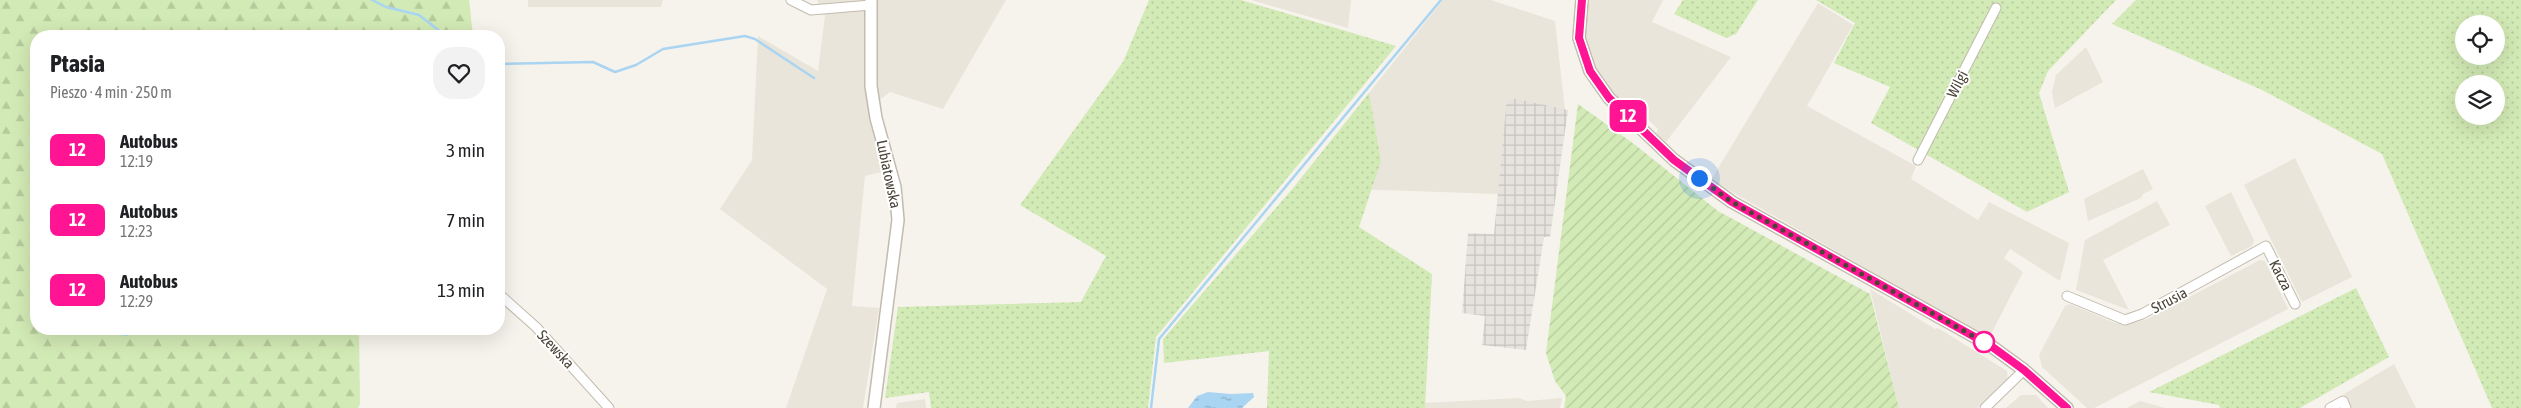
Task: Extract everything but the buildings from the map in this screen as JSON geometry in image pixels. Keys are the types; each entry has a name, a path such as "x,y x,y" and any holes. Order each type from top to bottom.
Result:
{"street":[{"path":"791,0 810,10 871,3"},
{"path":"1582,0 1579,38 1590,71 1609,98 1674,160 1732,202 1991,346 2024,370 2067,408"},
{"name":"Lubiatowska","path":"871,3 871,86 876,118 895,186 898,220 874,408"},
{"name":"Wilgi","path":"1918,160 1996,8"},
{"name":"Strusia","path":"2067,296 2125,320 2142,314 2266,246"},
{"name":"Kacza","path":"2266,246 2295,304"},
{"name":"Szewska","path":"505,299 536,327 609,408"},
{"path":"1985,408 2024,370"},
{"path":"2330,408 2345,404"}],"shaded area":[{"path":"528,0 663,0 661,7 528,7"},
{"path":"817,0 1006,0 943,109 890,92 868,109 882,172 865,176 852,306 879,308 863,408 786,408 827,289 720,209 752,160 758,36 818,71 825,16"},
{"path":"1251,0 1351,0 1348,28 1272,6"},
{"path":"1443,0 1491,0 1555,21 1565,110 1507,97 1498,194 1294,187"},
{"path":"1588,0 1663,0 1652,22 1731,57 1666,142 1656,134 1658,129 1647,118 1642,121 1614,94 1596,71 1585,43"},
{"path":"1818,3 1853,25 1807,106 1916,166 1911,179 1978,220 1989,202 2069,243 2060,281 2010,249 2004,258 2023,272 1989,338 1711,180"},
{"path":"2086,47 2103,82 2055,108 2052,92 2056,75"},
{"path":"1507,97 1568,110 1550,237 1544,237 1526,350 1482,345 1485,316 1462,313 1468,233 1494,234"},
{"path":"2295,158 2352,277 2302,302 2244,185"},
{"path":"2143,169 2153,189 2143,194 2141,198 2088,221 2084,199"},
{"path":"2231,192 2254,240 2252,246 2231,256 2205,206"},
{"path":"2157,201 2170,225 2103,260 2129,310 2076,290 2085,240"},
{"path":"2260,260 2265,261 2288,309 2094,408 2087,408 2042,367 2039,355 2065,306 2070,304 2115,323 2133,323 2147,319"},
{"path":"1870,289 2007,371 2008,381 1977,408 1899,408"},
{"path":"2394,364 2416,408 2351,408 2344,394"},
{"path":"2021,395 2036,395 2048,408 2006,408"},
{"path":"1519,398 1527,401 1562,398 1560,408 1425,408 1424,403"},
{"path":"925,399 926,408 896,408 897,403"},
{"path":"2140,401 2165,408 2127,408"}],"green space":[{"path":"0,0 469,0 472,30 30,30 30,335 359,335 360,404 358,408 0,408"},
{"path":"1149,0 1241,0 1396,46 1156,337 1148,408 931,408 929,392 885,398 898,307 1081,302 1106,256 1020,205 1123,62"},
{"path":"1683,0 1758,0 1736,34 1726,38 1674,14"},
{"path":"1816,0 2116,0 2048,71 2039,93 2069,192 2027,212 1871,123 1890,87 1834,63 1855,23"},
{"path":"2136,0 2521,0 2521,408 2492,408 2382,154 2262,90 2112,24"},
{"path":"1369,93 1381,161 1359,227 1432,274 1425,408 1267,408 1269,351 1164,363 1163,339 1294,187"},
{"path":"1578,104 1634,144 1718,211 1870,294 1899,408 1564,408 1566,396 1555,381 1546,353"},
{"path":"2356,288 2389,357 2300,408 2220,408 2219,405 2149,392"}],"water":[{"path":"1208,392 1253,393 1254,397 1242,408 1188,408 1197,396"}],"waterway":[{"path":"372,0 386,7 419,15 438,30"},
{"path":"1151,408 1159,339 1441,0"},
{"path":"505,64 593,62 615,72 636,65 663,49 745,36 755,39 814,78"}],"bus line":[{"name":"12","path":"1582,0 1579,18 1580,48 1596,82 1609,98 1674,160 1732,202 1991,346 2024,370 2067,408"}],"route":[{"path":"1699,178 1732,202 1984,342"}]}
